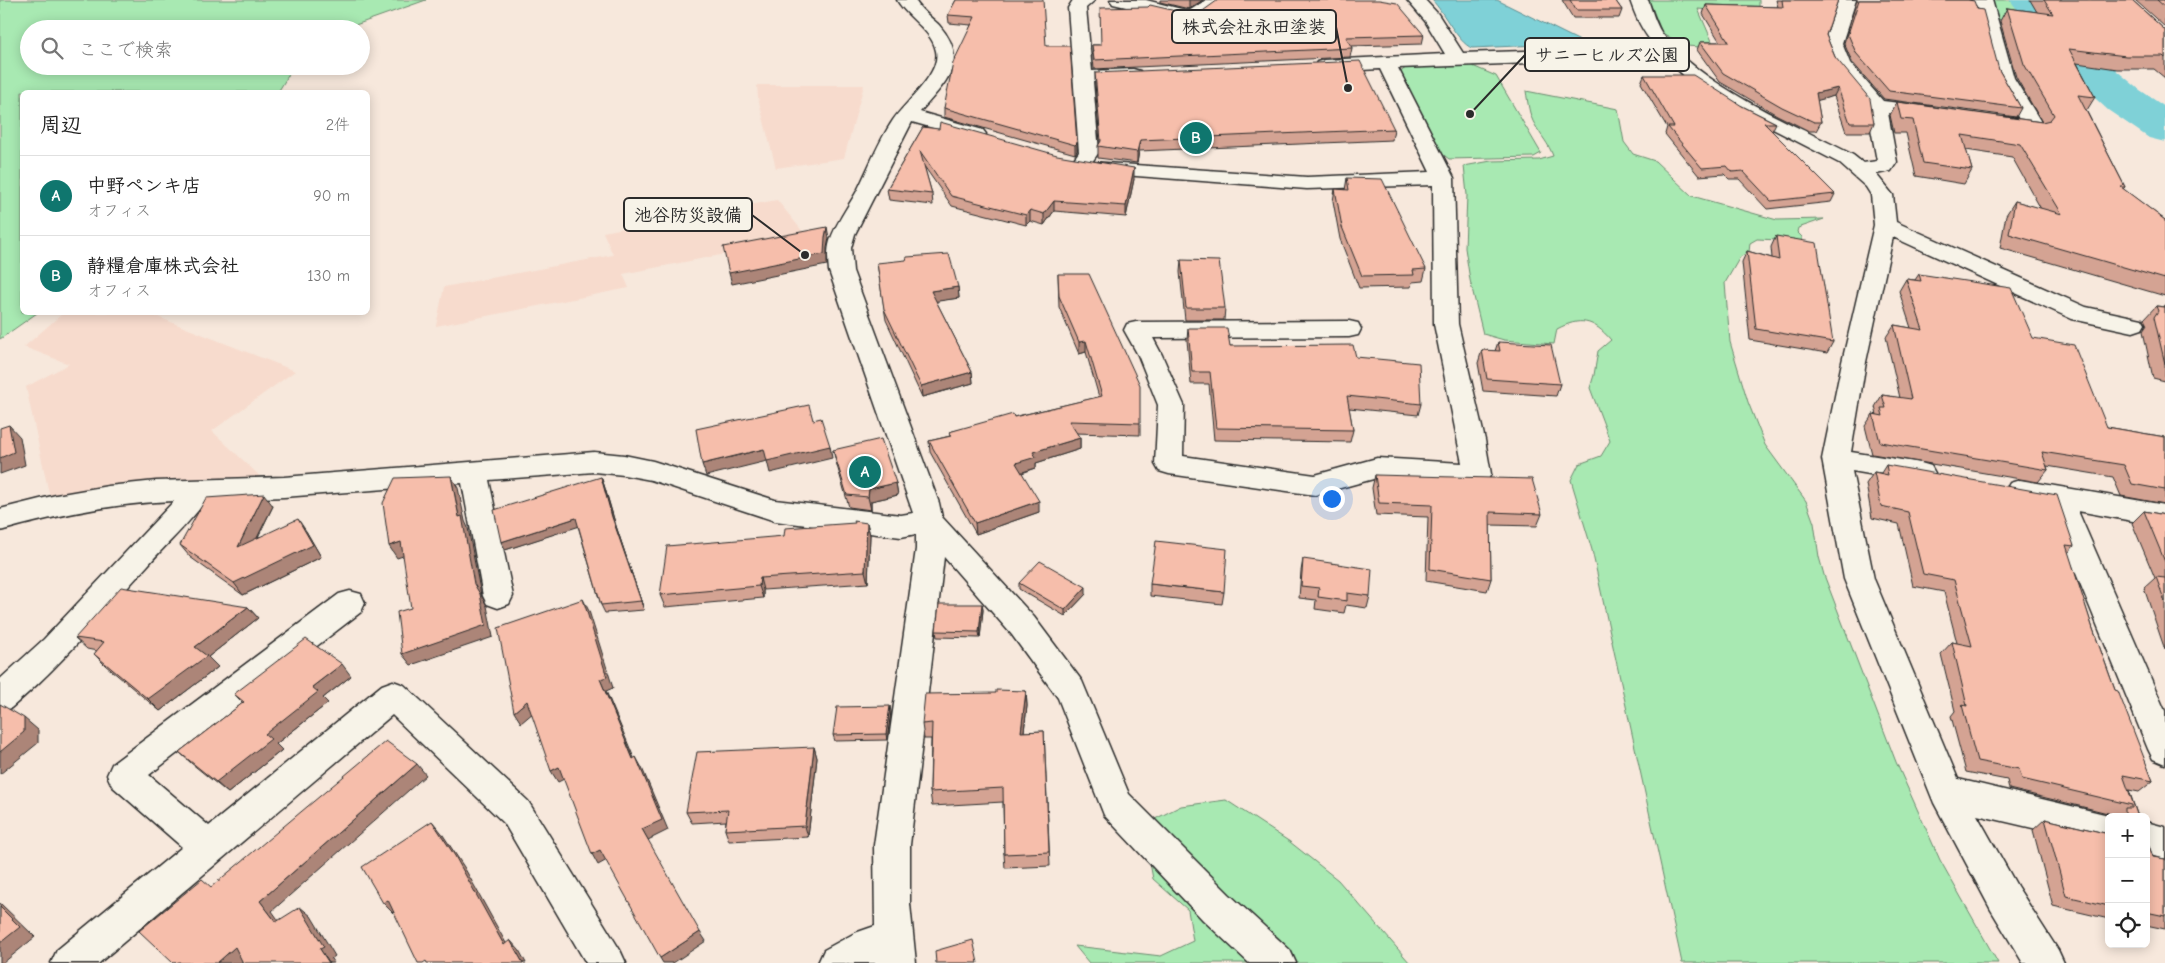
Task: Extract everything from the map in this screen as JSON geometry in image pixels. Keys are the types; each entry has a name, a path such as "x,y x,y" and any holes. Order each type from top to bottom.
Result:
{"street":[{"path":"837,963 868,946 895,952 890,881 892,846 930,549 929,521 925,503 841,271 839,257 840,242 846,228 867,192 896,132 907,114 940,74 945,63 946,53 943,44 906,0"},
{"path":"1086,0 1080,3 1077,8 1088,152 1073,162 1124,170 1307,183 1443,178"},
{"path":"1119,0 1192,17 1218,0"},
{"path":"1416,0 1432,18 1458,60"},
{"path":"1639,0 1647,23 1655,36 1677,60 1722,94 1827,149 1860,169 1874,183 1882,195 1885,225 1854,362 1836,459 1859,579 1946,792 2004,898 2045,963"},
{"path":"1846,0 1834,43 1841,64 1878,106 1886,165 1860,169"},
{"path":"1947,0 1986,4 2005,78 2034,127 1985,120"},
{"path":"1308,67 1550,56 1650,62 1677,60"},
{"path":"1349,329 1136,330 1150,355 1170,405 1169,464 1315,484 1377,468 1477,474 1472,440 1446,324 1443,178 1386,63"},
{"path":"1083,77 1151,74"},
{"path":"1878,106 1946,115"},
{"path":"907,114 991,138"},
{"path":"1885,225 2080,314 2133,324"},
{"path":"1836,459 1942,477"},
{"path":"0,520 56,505 108,496 156,491 276,487 594,462 624,465 652,471 775,510 901,526 929,521"},
{"path":"478,470 474,480 498,596"},
{"path":"1990,485 2165,516"},
{"path":"0,698 55,648 148,545 190,502 197,490"},
{"path":"2058,497 2165,749"},
{"path":"929,521 1023,626 1071,691 1116,804 1216,907 1277,963"},
{"path":"209,848 124,775 350,603"},
{"path":"70,963 394,695 516,812 607,963"},
{"path":"1946,792 2105,829"},
{"path":"2150,839 2165,843"}],"shaded area":[{"path":"757,85 864,85 844,158 776,168 758,98"},
{"path":"777,200 808,238 623,274 629,288 436,326 444,287 613,255 603,232"},
{"path":"61,315 153,315 295,371 212,431 263,479 50,498 26,387 69,364 24,347"}],"green space":[{"path":"0,0 426,0 369,20 20,20 20,75 288,75 279,90 20,90 20,315 34,315 0,339"},
{"path":"1649,0 1759,0 1759,14 1698,9 1715,48 1686,46 1662,33"},
{"path":"1991,0 2013,0 2052,21 2056,26 1996,19"},
{"path":"1468,64 1496,76 1541,153 1534,157 1449,159 1441,153 1399,73 1407,67"},
{"path":"1526,91 1618,109 1624,142 1633,154 1655,161 1692,196 1777,220 1824,219 1798,228 1797,232 1802,237 1802,241 1757,239 1750,243 1749,252 1740,257 1725,283 1730,342 1748,402 1765,445 1806,501 1814,523 1819,557 1824,575 1896,762 1940,860 1998,963 1682,963 1592,550 1571,480 1579,464 1601,456 1610,441 1590,388 1598,351 1611,340 1598,328 1586,322 1573,323 1557,329 1554,344 1504,340 1483,334 1470,280 1465,248 1467,195 1464,166 1491,161 1539,160 1553,156 1533,121"},
{"path":"1226,800 1290,842 1338,880 1410,963 1089,963 1075,946 1161,956 1193,941 1188,910 1153,879 1143,825 1181,806"}],"water":[{"path":"1432,0 1497,0 1584,43 1472,48 1456,34"}],"building":[{"path":"956,0 1043,0 1046,46 1070,46 1077,143 1075,145 944,108 953,63 975,17 948,15"},
{"path":"1218,0 1379,0 1397,3 1424,35 1346,37 1352,48 1094,60 1092,45 1101,45 1100,8 1148,7 1150,5 1193,15 1200,13"},
{"path":"1570,0 1615,0 1622,10 1576,10"},
{"path":"1782,0 1838,0 1826,35 1835,57 1870,99 1874,123 1850,123 1838,88 1816,93 1821,122 1814,122 1782,107 1723,73 1700,42 1729,42 1706,5 1783,7"},
{"path":"1859,0 1974,1 1977,9 1983,10 1999,70 2021,108 1889,91 1856,53 1848,34"},
{"path":"2044,0 2132,0 2165,30 2165,58 2163,56 2126,56 2069,49 2095,97 2078,95 2125,187 2121,187 2165,220 2165,279 2009,234 2015,201 2062,214 2020,144 1962,135 1972,170 1923,163 1913,120 1901,119 1897,102 2042,122 2050,120 2054,115 2024,64 2007,8 2053,14"},
{"path":"2157,0 2165,0 2165,7"},
{"path":"1360,61 1394,129 1140,140 1137,152 1098,146 1101,141 1095,73"},
{"path":"1644,75 1693,75 1742,106 1776,123 1764,123 1835,194 1771,201 1743,171 1732,172 1727,166 1702,168 1668,127 1674,127"},
{"path":"940,122 1057,155 1134,168 1126,206 1054,201 1044,214 1030,210 1026,215 951,196 920,151 932,194 887,189 923,127 939,129"},
{"path":"1347,178 1382,179 1426,269 1413,270 1414,275 1362,276 1342,227 1335,189 1349,190"},
{"path":"827,227 824,254 729,273 723,247"},
{"path":"1776,236 1817,243 1833,342 1756,329 1747,251 1779,260"},
{"path":"949,254 958,287 931,291 972,372 921,386 884,309 877,263 906,260 907,257"},
{"path":"1181,260 1219,261 1225,308 1186,308"},
{"path":"1058,274 1089,274 1140,385 1140,423 1069,421 1080,438 1033,452 1036,457 1016,463 1039,501 975,523 929,441 951,436 949,432 1013,414 1014,417 1102,396 1086,341 1079,342 1059,296"},
{"path":"1919,274 2011,288 2033,338 2074,345 2107,427 2165,437 2165,490 2132,484 2124,465 2042,452 2048,470 1880,442 1873,414 1883,416 1881,408 1886,408 1882,395 1911,399 1894,325 1923,330 1906,279 1921,281"},
{"path":"2156,306 2165,307 2165,364 2154,317 2158,311"},
{"path":"1188,328 1227,328 1230,346 1353,345 1356,357 1419,363 1421,404 1347,396 1353,430 1216,428 1210,372 1192,372"},
{"path":"1498,342 1551,345 1560,384 1487,379 1482,350 1500,351"},
{"path":"809,405 813,420 821,418 830,446 767,461 764,449 702,464 696,429"},
{"path":"9,425 14,452 0,458 0,428"},
{"path":"881,439 896,483 869,489 868,497 847,495 833,450"},
{"path":"1886,465 2057,495 2074,546 2066,545 2093,629 2115,690 2118,691 2153,781 2123,775 2137,813 2125,813 2125,808 2132,808 2132,805 2022,779 2019,769 1977,761 1962,705 1967,706 1952,642 1972,646 1954,580 1923,574 1908,512 1881,506 1874,472 1888,475"},
{"path":"1375,475 1532,479 1542,514 1490,512 1491,579 1430,569 1432,505 1379,503"},
{"path":"451,476 459,517 462,516 474,584 480,594 486,625 402,654 397,612 411,608 401,542 389,546 383,503 395,478"},
{"path":"601,477 612,517 641,601 601,605 576,518 501,542 494,510"},
{"path":"264,494 238,547 298,519 313,545 234,583 180,545 206,498"},
{"path":"2144,511 2165,515 2165,562"},
{"path":"854,521 867,523 865,571 760,578 759,586 660,595 667,546 784,536 785,528 855,523"},
{"path":"1156,541 1227,549 1224,592 1150,584"},
{"path":"1303,559 1372,569 1370,596 1347,593 1347,601 1318,597 1319,588 1301,586"},
{"path":"1040,561 1086,587 1065,610 1019,583"},
{"path":"2156,577 2165,578 2165,602"},
{"path":"121,587 248,607 195,647 207,656 148,699 94,654 104,642 75,638"},
{"path":"583,599 607,677 600,679 633,759 636,757 662,820 642,829 700,932 660,958 600,850 592,854 559,767 551,771 527,701 514,712 498,628"},
{"path":"939,604 982,604 979,632 936,631"},
{"path":"306,639 342,664 312,687 318,692 265,734 271,739 216,782 179,752 244,702 234,694"},
{"path":"996,690 1026,691 1021,732 1044,731 1049,852 1004,854 1003,788 930,792 932,723 922,724 925,694 996,693"},
{"path":"0,704 24,718 24,732 0,752"},
{"path":"890,706 886,734 833,735 837,707"},
{"path":"386,741 417,764 260,901 276,922 300,907 324,947 320,949 329,963 243,963 235,947 217,963 173,963 139,931 202,879 211,887"},
{"path":"814,747 805,826 725,830 728,810 686,812 697,752"},
{"path":"2045,819 2105,833 2105,905 2066,896"},
{"path":"432,821 455,856 504,945 510,940 523,963 427,963 426,961 418,963 388,900 383,903 362,867"},
{"path":"2150,849 2153,857 2165,859 2165,916 2150,913"},
{"path":"0,907 20,927 0,943"},
{"path":"973,940 978,963 936,963 935,951"}],"waterway":[{"path":"2030,0 2059,21 2078,43 2101,80 2124,100 2165,128"}],"place":[{"name":"株式会社永田塗装","path":"1348,88"},
{"name":"サニーヒルズ公園","path":"1470,114"},
{"name":"静糧倉庫株式会社","path":"1196,138"},
{"name":"池谷防災設備","path":"805,255"},
{"name":"中野ペンキ店","path":"865,472"}]}
